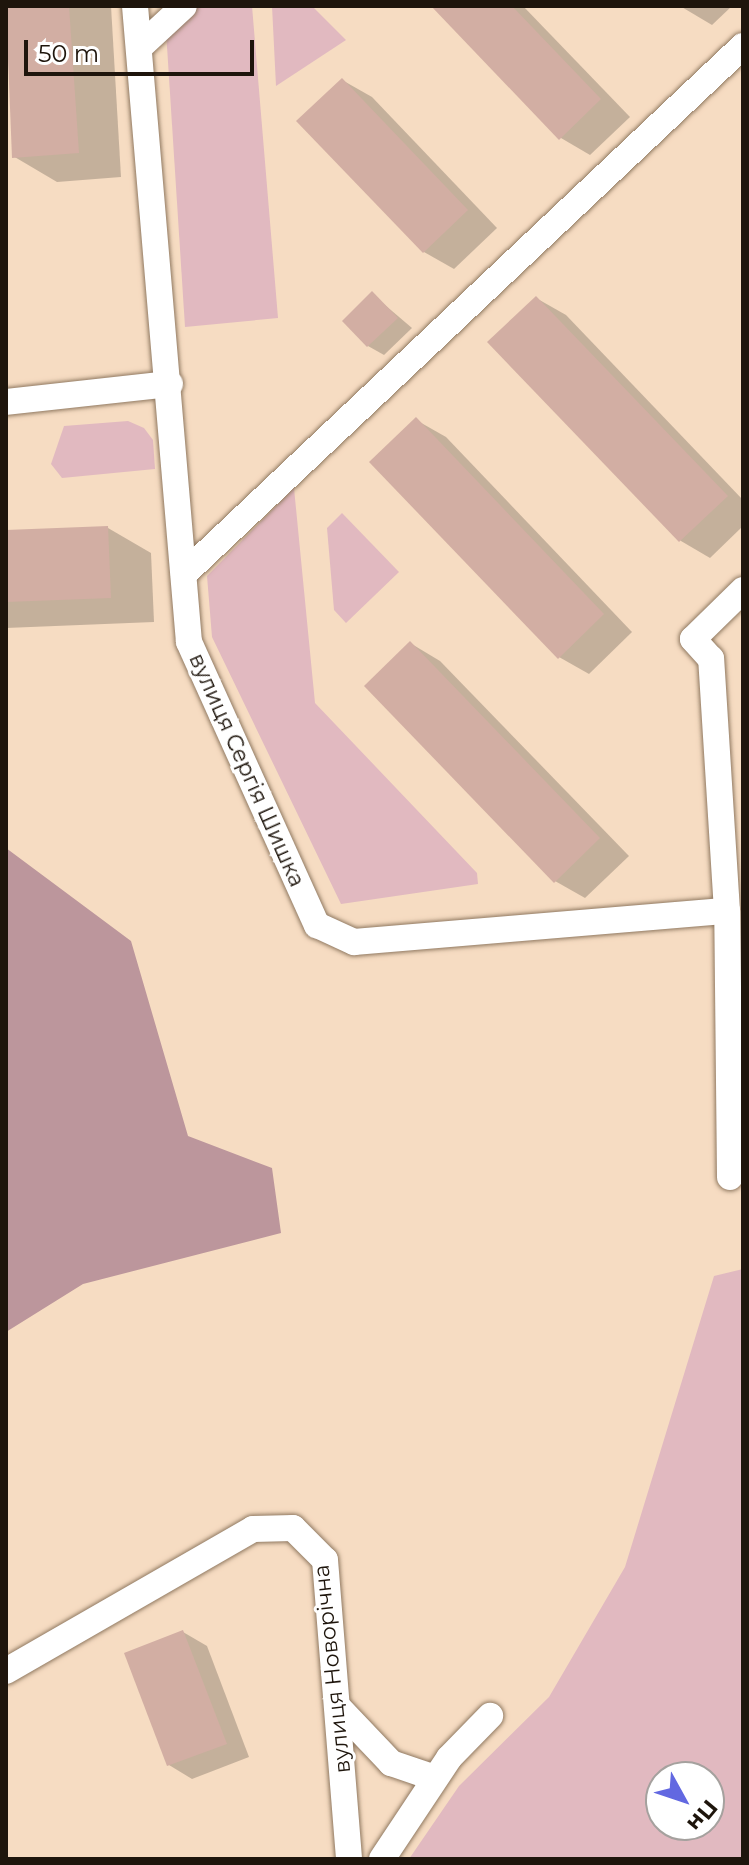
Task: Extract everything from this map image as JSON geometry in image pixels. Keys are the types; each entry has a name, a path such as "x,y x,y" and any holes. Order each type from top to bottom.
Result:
{"street":[{"name":"вулиця Сергія Шишка","path":"135,6 142,45 189,642 317,925 335,938 354,942 727,911"},
{"path":"142,45 184,6"},
{"path":"184,574 743,46"},
{"path":"6,402 170,384"},
{"path":"730,1177 727,911 711,659 693,639 743,590"},
{"name":"вулиця Новорічна","path":"6,1671 253,1529 293,1528 325,1560 349,1859"},
{"path":"337,1706 391,1763 435,1778"},
{"path":"382,1859 435,1778 490,1716"}],"shaded area":[{"path":"193,6 252,6 278,318 185,327 166,31"},
{"path":"272,6 312,6 346,40 276,86"},
{"path":"128,421 144,428 153,440 155,469 62,478 51,464 64,426"},
{"path":"294,488 315,703 477,873 478,884 341,904 212,637 207,576"},
{"path":"342,513 399,572 346,623 334,610 327,528"},
{"path":"6,848 131,941 188,1136 272,1168 281,1233 83,1284 6,1332"},
{"path":"743,1269 743,1859 409,1859 459,1786 549,1697 625,1567 714,1276"}],"building":[{"path":"6,6 69,6 79,153 12,158"},
{"path":"431,6 512,6 601,99 559,140"},
{"path":"342,78 468,210 423,253 296,121"},
{"path":"372,291 398,318 367,347 342,321"},
{"path":"536,296 728,496 679,542 487,342"},
{"path":"416,417 604,614 558,659 369,462"},
{"path":"108,526 111,598 6,602 6,530"},
{"path":"410,641 600,838 554,883 364,686"},
{"path":"183,1630 227,1744 167,1766 124,1653"}]}
